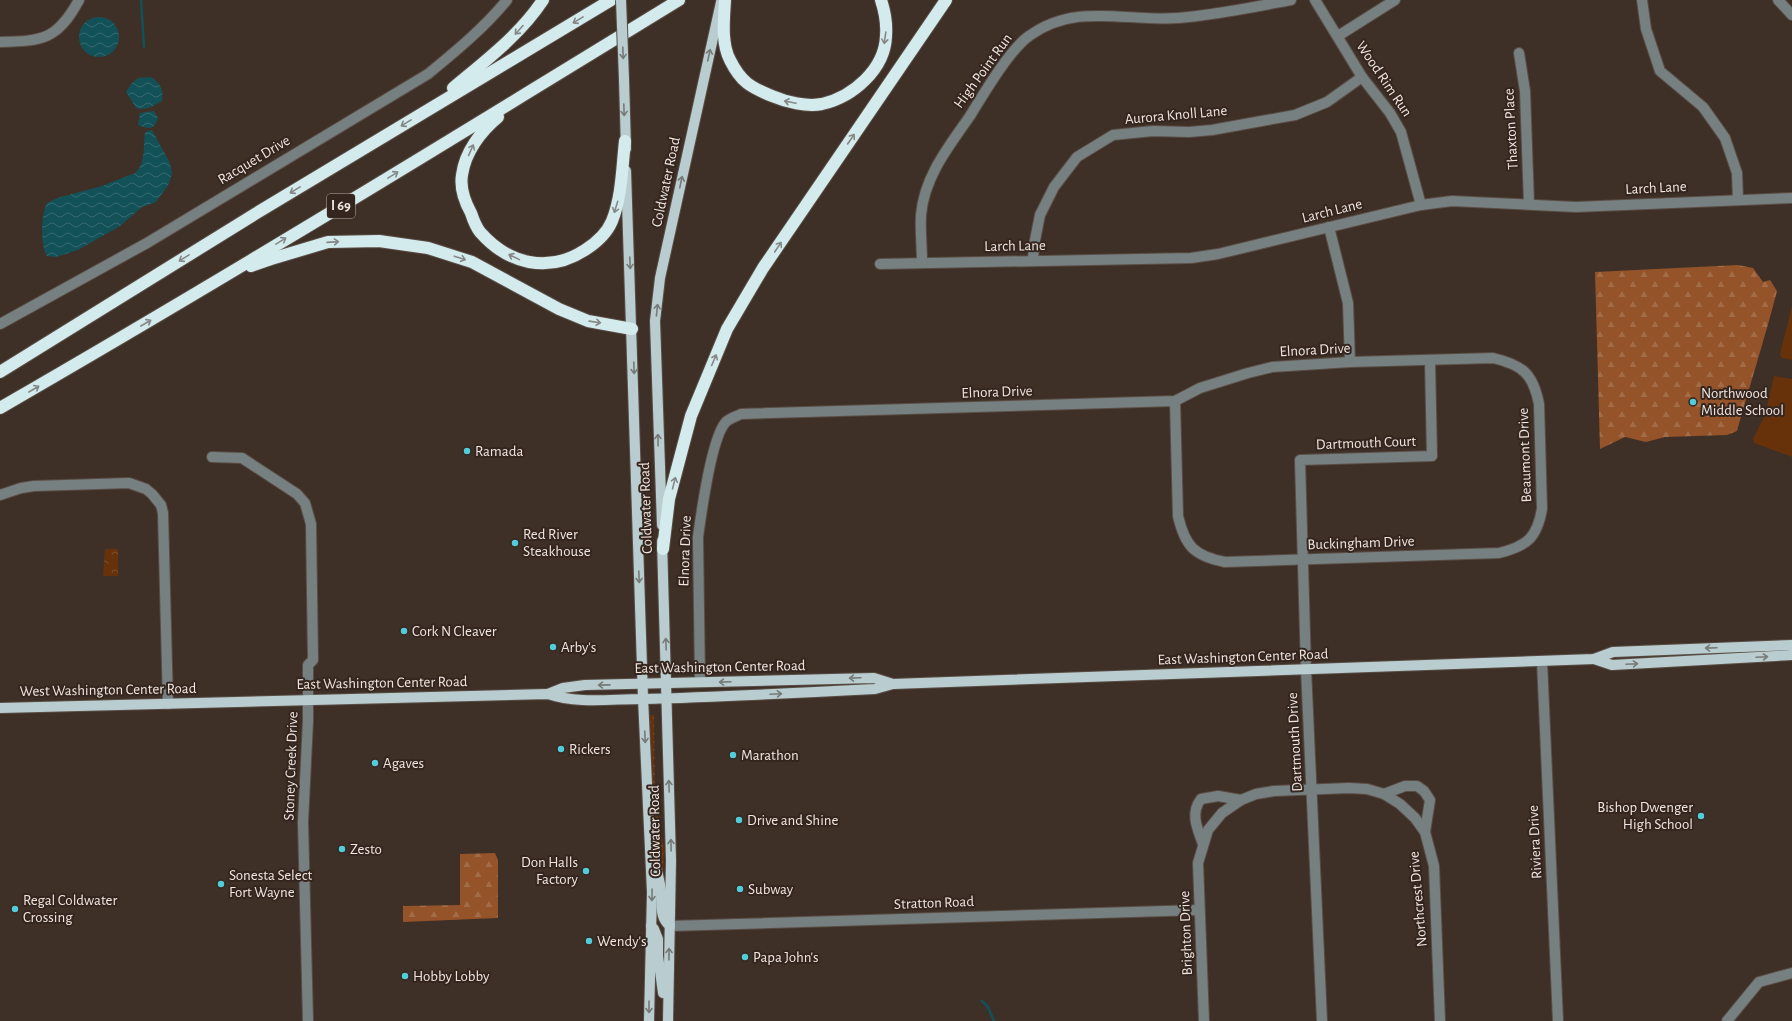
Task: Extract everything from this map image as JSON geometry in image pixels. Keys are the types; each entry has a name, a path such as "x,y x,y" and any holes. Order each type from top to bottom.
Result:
{"highway":[{"path":"423,113 504,45 536,11 543,0"},
{"name":"I 69","path":"0,372 256,214 611,0"},
{"name":"I 69","path":"0,408 177,306 216,280 521,97 679,0"},
{"path":"725,0 721,22 729,59 750,87 789,103 821,104 849,93 867,78 880,59 886,37 885,14 881,0"},
{"path":"663,549 669,499 691,416 726,329 763,268 946,0"},
{"path":"521,97 493,120 471,147 462,175 465,200 479,231 501,251 524,262 555,263 578,255 597,242 611,222 620,195 625,140"},
{"path":"216,280 271,258 328,242 379,241 428,248 472,262 539,298 588,321 632,329"}],"main road":[{"name":"Coldwater Road","path":"622,0 625,140 643,698 652,892 649,1021"},
{"name":"Coldwater Road","path":"668,1021 671,860 663,549 658,446 656,314 660,278 721,22 721,0"},
{"name":"East Washington Center Road","path":"217,703 548,694 563,699 586,700 667,698 875,689 893,684 1594,659 1613,652 1792,645"},
{"name":"East Washington Center Road","path":"1594,659 1612,665 1792,655"},
{"name":"East Washington Center Road","path":"548,694 563,688 585,685 643,683 874,678 893,684"},
{"name":"West Washington Center Road","path":"0,708 217,703"},
{"path":"650,852 655,860 662,891 662,912 665,922 670,926"},
{"path":"651,926 657,934 658,956 663,993 668,999"}],"street":[{"path":"0,42 34,40 53,34 71,16 80,0"},
{"name":"Racquet Drive","path":"0,324 147,243 428,74 463,46 507,0"},
{"name":"High Point Run","path":"922,263 921,215 926,189 939,161 1010,56 1027,37 1046,25 1071,17 1089,15 1182,18 1202,16 1291,0"},
{"name":"Wood Rim Run","path":"1315,0 1362,77 1390,113 1401,132 1421,204"},
{"path":"1338,36 1394,0"},
{"path":"1642,0 1646,29 1660,71 1703,108 1725,138 1737,174 1738,199"},
{"path":"1778,0 1792,15"},
{"name":"Thaxton Place","path":"1519,53 1525,91 1529,204"},
{"name":"Aurora Knoll Lane","path":"1033,260 1034,245 1040,215 1054,187 1077,158 1113,135 1152,131 1189,132 1212,130 1295,115 1327,102 1362,77"},
{"name":"Larch Lane","path":"880,264 1191,258 1218,254 1421,204 1452,201 1576,207 1738,199 1792,198"},
{"path":"1329,227 1348,303 1350,362"},
{"name":"Elnora Drive","path":"700,682 698,537 716,440 727,421 741,414 1175,401 1200,388 1272,367 1350,362 1430,361 1493,358 1512,362 1526,372"},
{"name":"Dartmouth Court","path":"1300,460 1432,456 1430,361"},
{"name":"Beaumont Drive","path":"1526,372 1536,387 1539,404 1542,509 1540,523 1532,537"},
{"name":"Buckingham Drive","path":"1175,401 1178,516 1182,533 1191,547 1207,558 1225,562 1500,553 1518,548 1532,537"},
{"name":"Stoney Creek Drive","path":"212,456 242,458 297,494 305,502 311,524 312,660 308,665 303,822 308,1021"},
{"name":"Dartmouth Drive","path":"1300,460 1306,669 1322,1021"},
{"path":"0,495 21,488 34,486 129,483 146,489 157,499 161,505 163,513 168,704"},
{"name":"Riviera Drive","path":"1542,661 1558,1021"},
{"path":"1384,794 1405,786 1417,786 1424,791 1430,800 1425,832"},
{"name":"Northcrest Drive","path":"1312,789 1367,789 1384,794 1400,804 1415,818 1425,832 1434,866 1440,1021"},
{"name":"Brighton Drive","path":"1204,1021 1198,863 1203,844 1214,820 1241,800 1256,794 1274,791 1312,789"},
{"name":"Brighton Drive","path":"1203,844 1194,815 1195,808 1201,799 1218,796 1241,800"},
{"name":"Stratton Road","path":"670,926 1200,910"},
{"path":"1727,1021 1759,982 1792,973"}],"green space":[{"path":"1738,265 1753,268 1763,282 1770,280 1777,291 1737,431 1727,435 1665,437 1646,442 1625,437 1600,449 1595,272"},
{"path":"1792,306 1792,360 1782,358 1780,354"},
{"path":"1774,376 1792,379 1792,457 1754,443 1753,439 1765,415"},
{"path":"105,549 118,549 118,576 103,576"},
{"path":"650,715 654,715 655,805 664,848 663,884 656,850"},
{"path":"495,853 498,860 498,918 403,922 403,906 460,905 460,854"}],"water":[{"path":"95,17 103,17 110,20 116,26 119,37 116,48 110,54 103,57 95,57 88,54 82,48 79,41 79,33 82,26 88,20"},
{"path":"151,77 161,88 163,94 162,101 146,108 136,108 126,92 131,84 138,78"},
{"path":"154,111 158,118 153,127 148,128 138,125 140,113"},
{"path":"152,130 170,163 172,173 169,184 156,202 142,207 120,226 78,250 56,257 47,256 43,245 42,230 43,215 47,203 57,198 102,186 135,173 141,165 145,132"}],"waterway":[{"path":"141,0 144,47"},
{"path":"982,1001 988,1007 994,1021"}],"place":[{"name":"Northwood Middle School","path":"1693,402"},
{"name":"Ramada","path":"467,451"},
{"name":"Red River Steakhouse","path":"515,543"},
{"name":"Cork N Cleaver","path":"404,631"},
{"name":"Arby's","path":"553,647"},
{"name":"Rickers","path":"561,749"},
{"name":"Marathon","path":"733,755"},
{"name":"Agaves","path":"375,763"},
{"name":"Bishop Dwenger High School","path":"1701,816"},
{"name":"Drive and Shine","path":"739,820"},
{"name":"Zesto","path":"342,849"},
{"name":"Don Halls Factory","path":"586,871"},
{"name":"Sonesta Select Fort Wayne","path":"221,884"},
{"name":"Subway","path":"740,889"},
{"name":"Regal Coldwater Crossing","path":"15,909"},
{"name":"Wendy's","path":"589,941"},
{"name":"Papa John's","path":"745,957"},
{"name":"Hobby Lobby","path":"405,976"}]}
